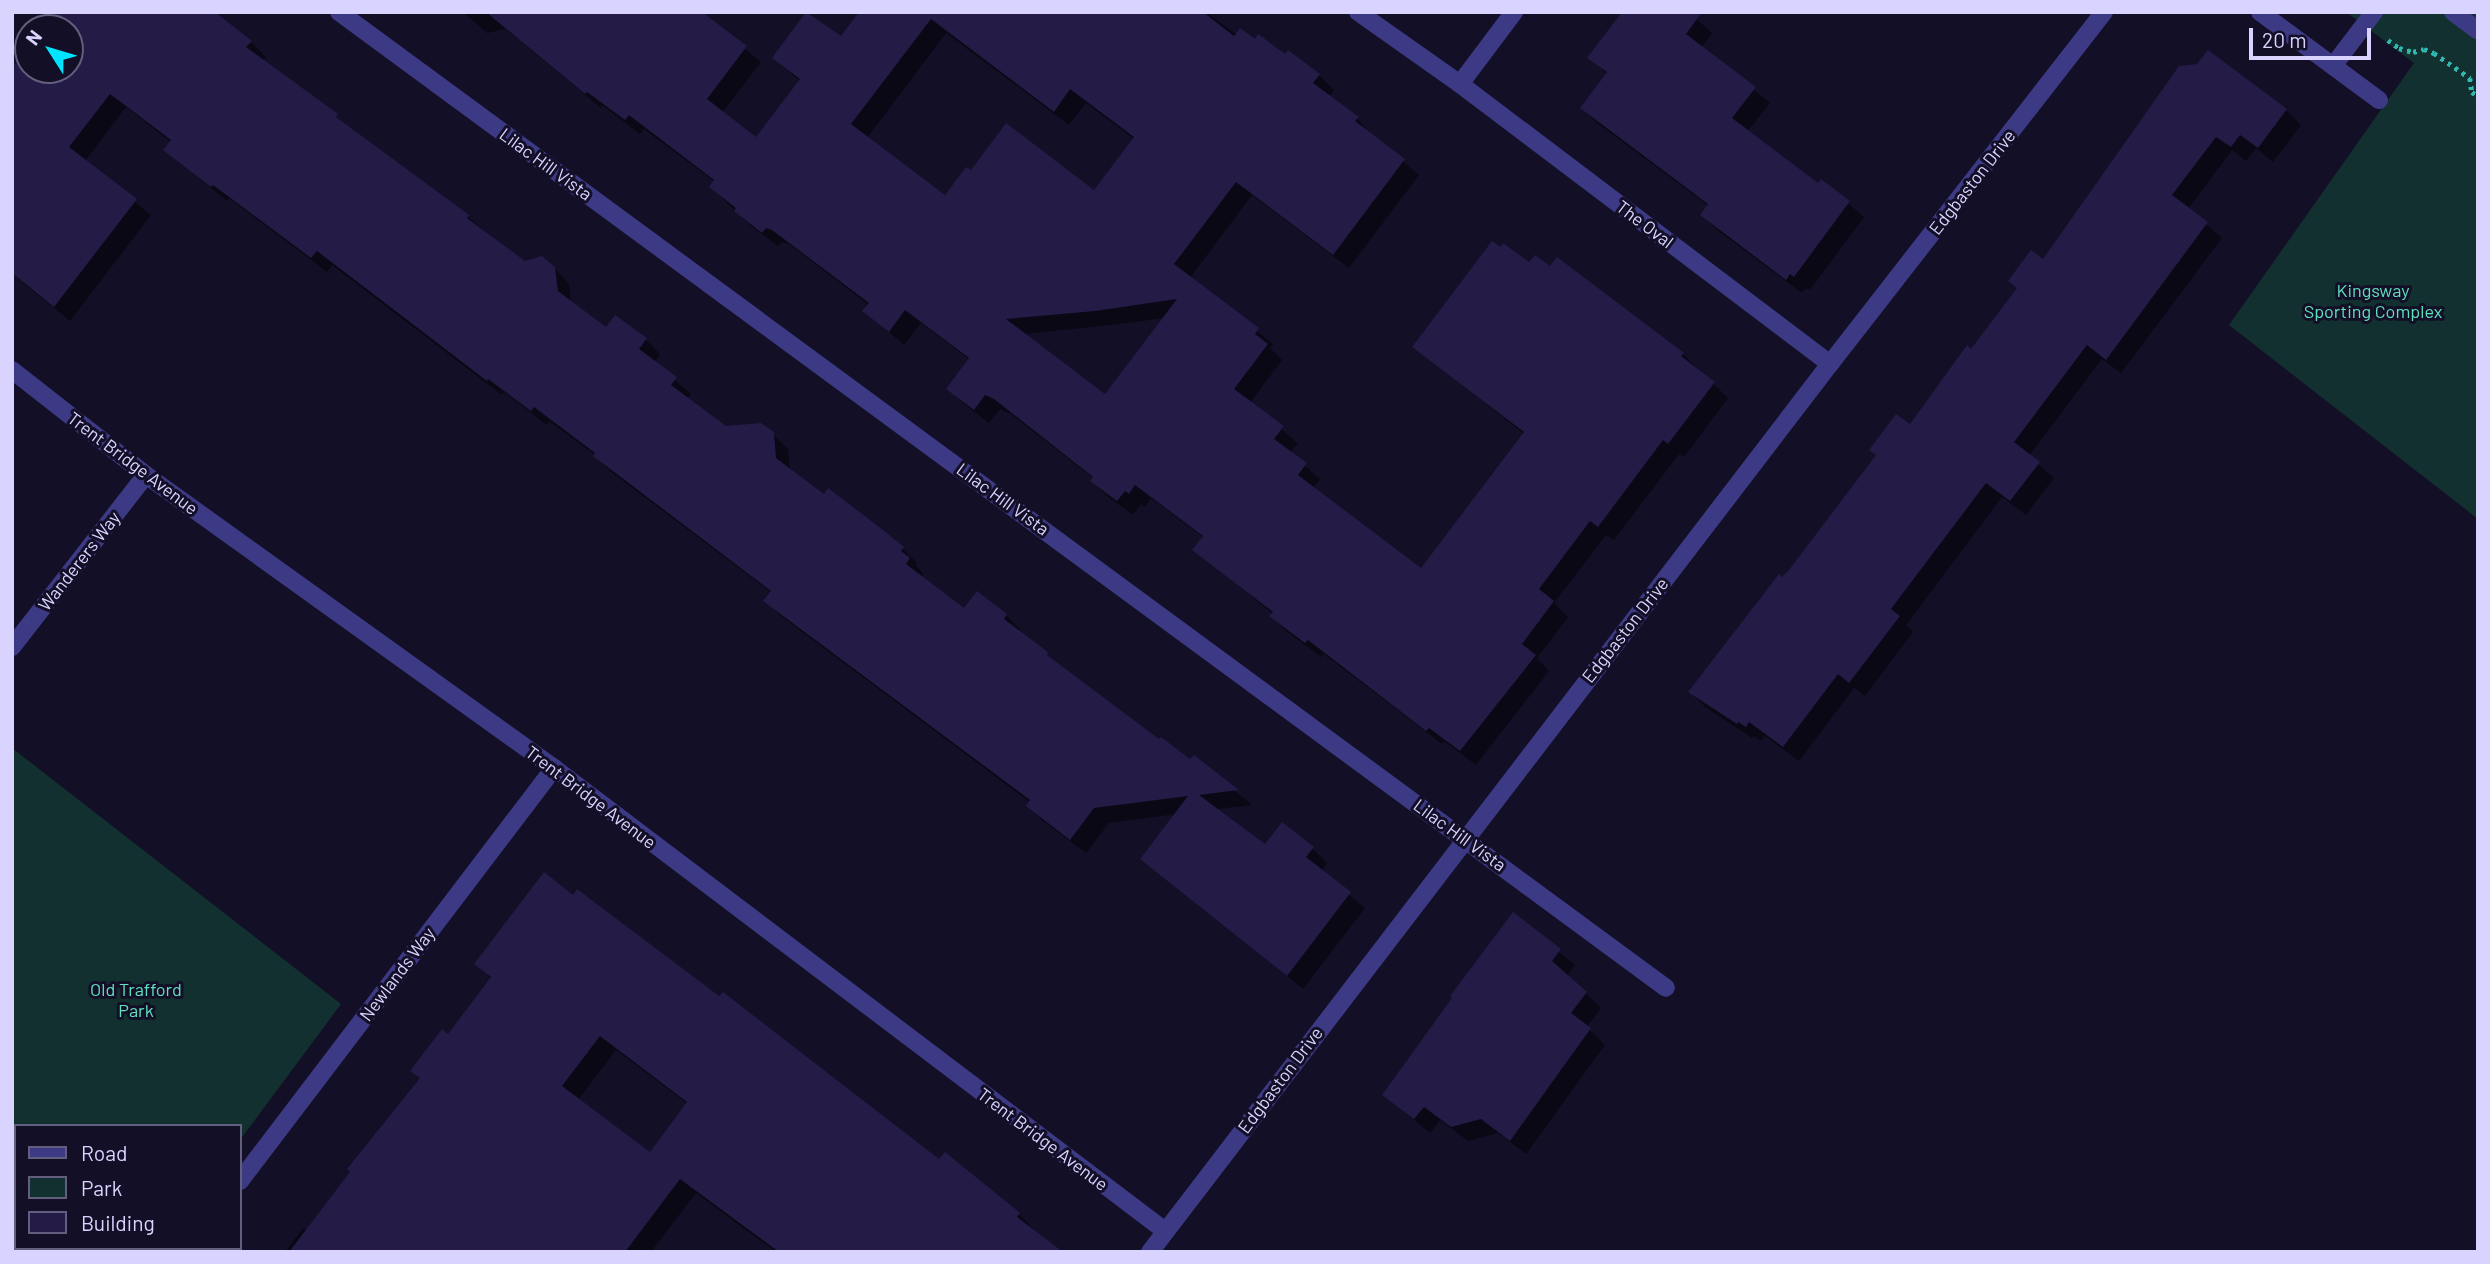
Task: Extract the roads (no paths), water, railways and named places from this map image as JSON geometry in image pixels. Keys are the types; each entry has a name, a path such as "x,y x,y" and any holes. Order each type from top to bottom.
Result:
{"street":[{"name":"Lilac Hill Vista","path":"339,12 1666,988"},
{"name":"The Oval","path":"1358,12 1460,84 1830,364"},
{"path":"1460,84 1514,12"},
{"name":"Edgbaston Drive","path":"1150,1252 1465,838 2104,12"},
{"path":"2260,12 2379,100"},
{"path":"2453,12 2478,31"},
{"path":"2333,66 2370,17"},
{"name":"Trent Bridge Avenue","path":"12,370 146,475 554,768 1165,1231"},
{"name":"Wanderers Way","path":"12,647 146,475"},
{"name":"Newlands Way","path":"242,1178 554,768"}],"park label":[{"name":"Kingsway Sporting Complex","path":"2373,301"},
{"name":"Old Trafford Park","path":"136,1000"}]}
